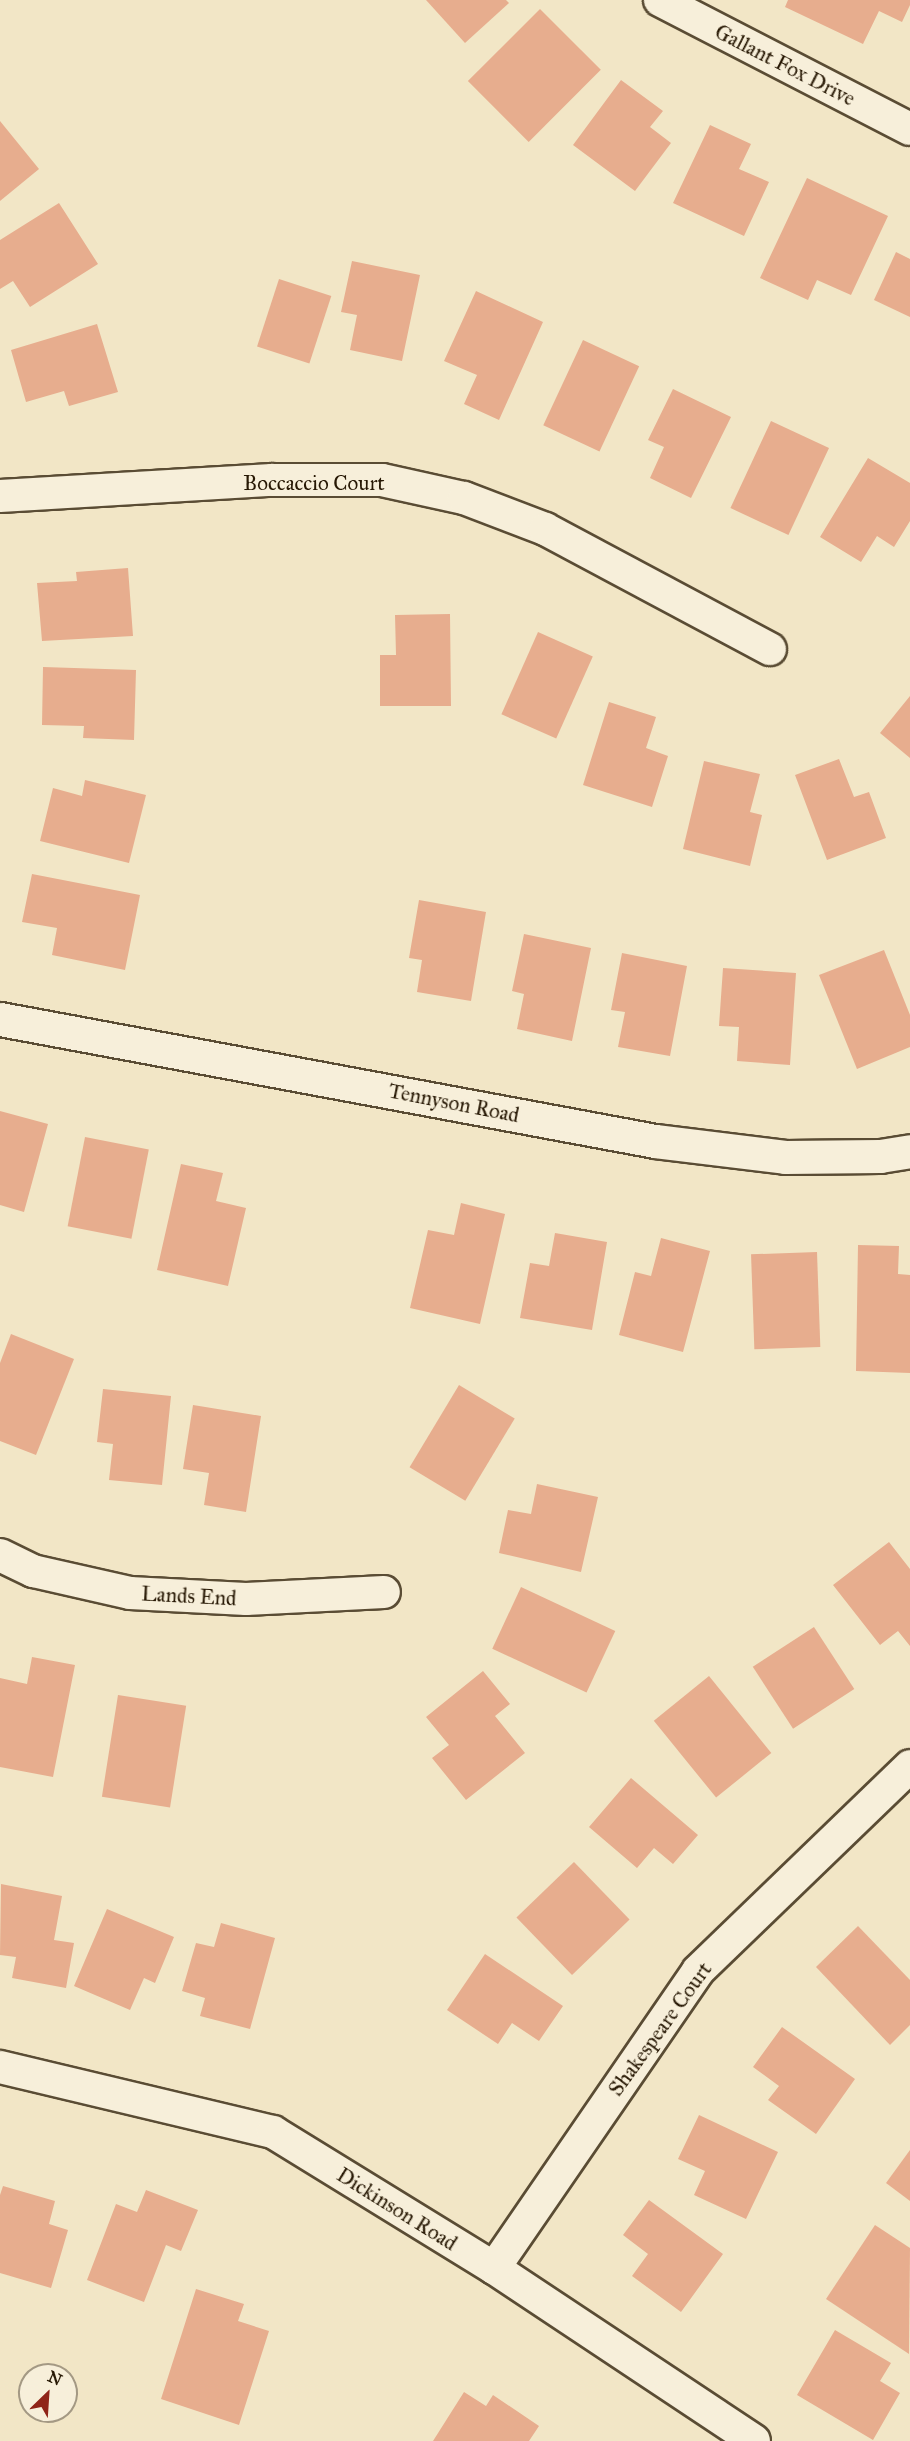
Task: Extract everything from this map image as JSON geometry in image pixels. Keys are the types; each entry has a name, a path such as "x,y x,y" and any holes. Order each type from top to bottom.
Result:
{"street":[{"name":"Gallant Fox Drive","path":"660,0 910,129"},
{"name":"Boccaccio Court","path":"0,496 272,480 382,480 464,498 545,530 770,649"},
{"name":"Tennyson Road","path":"0,1019 655,1141 785,1157 880,1156 910,1151"},
{"name":"Lands End","path":"0,1556 33,1571 130,1593 246,1599 384,1592"},
{"name":"Shakespeare Court","path":"494,2268 698,1971 910,1766"},
{"name":"Dickinson Road","path":"0,2067 273,2132 494,2268 754,2441"}],"building":[{"path":"426,0 506,0 509,3 465,43"},
{"path":"788,0 910,0 910,5 902,22 879,11 863,44 785,7"},
{"path":"540,9 601,70 529,142 468,81"},
{"path":"621,80 663,111 650,127 671,143 635,191 573,145"},
{"path":"0,121 39,169 0,201"},
{"path":"710,125 751,144 739,169 769,182 744,236 673,203"},
{"path":"807,178 888,216 851,295 817,280 808,300 760,278"},
{"path":"59,203 98,264 30,307 13,281 0,289 0,240"},
{"path":"896,252 910,259 910,317 874,300"},
{"path":"352,261 420,275 402,361 350,350 357,315 341,312"},
{"path":"279,279 331,296 309,364 257,347"},
{"path":"476,291 543,322 499,420 464,404 477,375 444,361"},
{"path":"97,324 118,392 69,406 64,391 26,402 11,350"},
{"path":"583,340 639,366 599,451 543,425"},
{"path":"673,389 731,417 691,498 650,478 664,447 648,440"},
{"path":"771,421 829,448 788,535 730,508"},
{"path":"868,458 910,483 910,521 894,547 877,536 861,562 820,537"},
{"path":"128,568 133,636 42,641 37,583 77,581 76,572"},
{"path":"450,614 451,706 380,706 380,655 396,655 395,615"},
{"path":"538,632 593,656 556,739 501,714"},
{"path":"43,667 136,670 134,740 83,738 84,726 42,725"},
{"path":"910,696 910,758 880,733"},
{"path":"609,702 656,717 646,748 668,756 652,807 583,785"},
{"path":"839,759 854,797 869,792 886,838 827,860 795,775"},
{"path":"704,761 760,774 750,812 762,815 750,866 683,849"},
{"path":"85,780 146,795 129,863 40,841 53,788 82,796"},
{"path":"32,874 140,895 125,970 52,955 57,928 22,922"},
{"path":"419,900 486,912 471,1001 417,992 422,960 409,958"},
{"path":"524,934 591,948 572,1041 517,1029 524,994 512,991"},
{"path":"884,950 910,1015 910,1047 857,1069 819,975"},
{"path":"622,953 687,966 670,1056 618,1047 625,1012 611,1010"},
{"path":"723,968 796,973 790,1065 737,1061 739,1027 719,1026"},
{"path":"0,1111 48,1124 24,1212 0,1205"},
{"path":"85,1137 149,1149 131,1239 68,1226"},
{"path":"181,1164 223,1173 216,1201 246,1208 228,1286 157,1270"},
{"path":"461,1203 505,1214 480,1324 410,1308 428,1230 454,1235"},
{"path":"555,1233 607,1242 592,1330 520,1318 530,1263 549,1266"},
{"path":"661,1238 710,1251 683,1352 619,1335 635,1272 651,1276"},
{"path":"858,1245 899,1246 898,1274 910,1275 910,1373 856,1371"},
{"path":"817,1252 820,1347 754,1349 751,1254"},
{"path":"11,1334 74,1359 36,1455 0,1441 0,1363"},
{"path":"459,1385 515,1418 465,1501 410,1467"},
{"path":"103,1389 171,1396 162,1485 109,1480 113,1444 97,1442"},
{"path":"193,1405 261,1416 246,1512 204,1505 209,1473 183,1469"},
{"path":"537,1484 598,1497 581,1572 499,1553 508,1510 531,1514"},
{"path":"889,1542 910,1569 910,1646 898,1631 880,1645 833,1585"},
{"path":"521,1587 615,1631 587,1693 492,1649"},
{"path":"814,1627 854,1689 793,1729 753,1667"},
{"path":"32,1657 75,1665 53,1777 0,1767 0,1678 27,1684"},
{"path":"483,1671 510,1704 495,1716 525,1753 466,1800 432,1758 449,1745 426,1717"},
{"path":"709,1676 771,1753 716,1798 654,1721"},
{"path":"118,1695 186,1706 170,1808 102,1797"},
{"path":"631,1778 698,1835 673,1864 654,1848 637,1868 589,1827"},
{"path":"574,1862 630,1920 572,1975 516,1918"},
{"path":"1,1884 62,1896 54,1940 74,1943 66,1988 12,1978 16,1957 0,1955"},
{"path":"107,1909 174,1937 155,1983 144,1978 130,2010 74,1986"},
{"path":"221,1923 275,1938 250,2029 200,2016 205,1998 182,1991 196,1943 214,1947"},
{"path":"858,1926 910,1980 910,2025 890,2045 816,1967"},
{"path":"485,1954 563,2006 539,2041 512,2023 498,2044 447,2010"},
{"path":"782,2027 855,2079 816,2134 768,2100 779,2086 753,2067"},
{"path":"699,2115 778,2152 746,2219 694,2195 705,2171 678,2159"},
{"path":"910,2150 910,2201 886,2183"},
{"path":"3,2186 55,2201 49,2224 68,2230 51,2288 0,2273 0,2195"},
{"path":"146,2190 198,2210 181,2251 166,2245 144,2302 87,2280 116,2204 137,2212"},
{"path":"649,2200 723,2254 681,2312 632,2276 648,2254 623,2235"},
{"path":"875,2225 910,2248 909,2354 826,2299"},
{"path":"196,2289 244,2304 238,2321 269,2331 239,2425 161,2399"},
{"path":"835,2330 891,2363 880,2381 900,2393 873,2440 797,2395"},
{"path":"464,2392 486,2406 493,2395 539,2426 529,2441 433,2441"}]}
